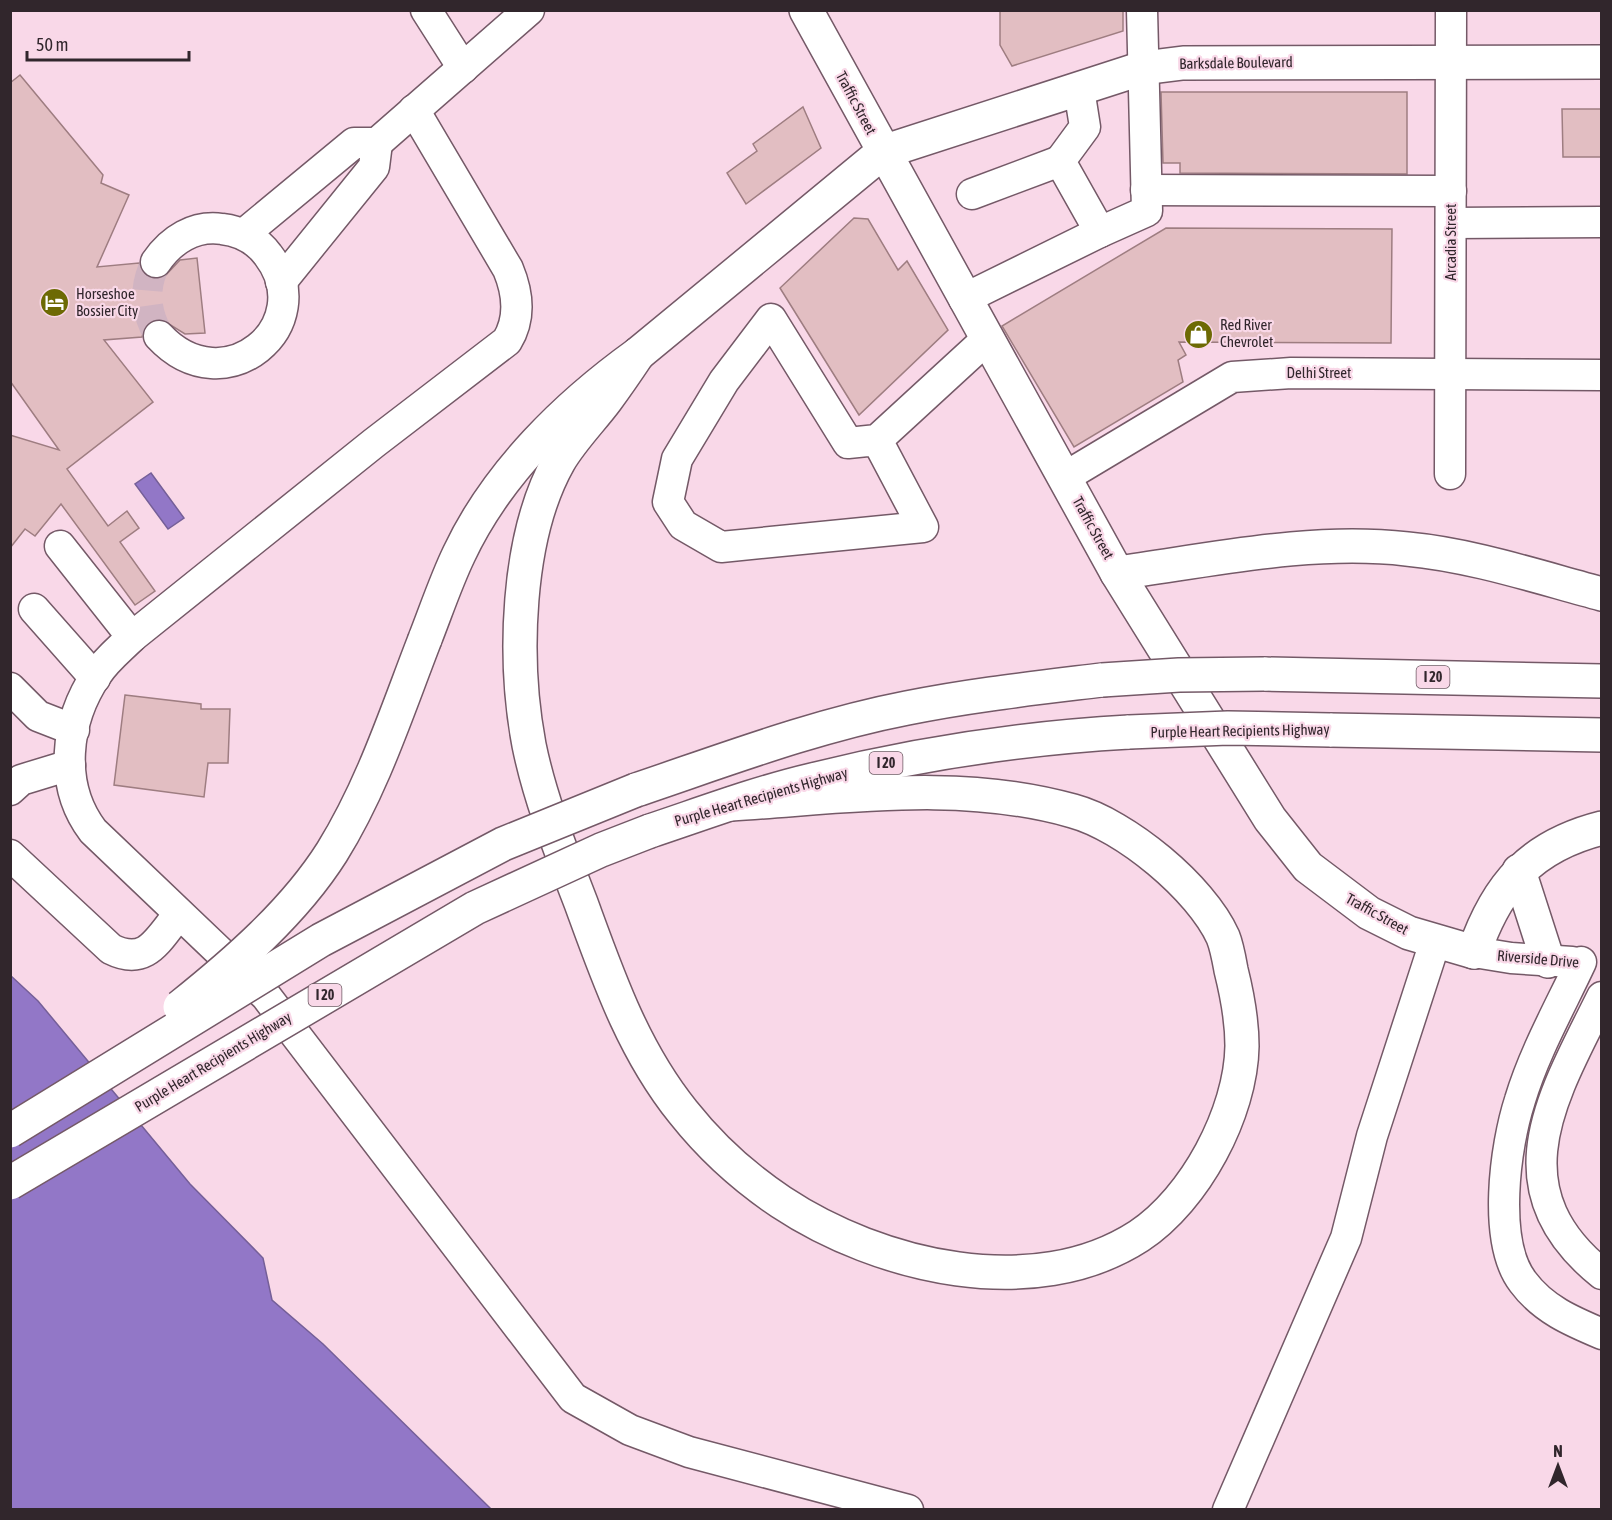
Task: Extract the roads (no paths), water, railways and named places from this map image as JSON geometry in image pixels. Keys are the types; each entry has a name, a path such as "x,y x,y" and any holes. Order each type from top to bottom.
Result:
{"main road":[{"name":"Traffic Street","path":"806,10 1118,573 1270,819 1295,853 1325,882 1369,913 1394,927 1435,942 1474,951"},
{"name":"Barksdale Boulevard","path":"883,152 1143,68 1183,63 1602,62"},
{"path":"80,1088 202,989 280,918 332,852 374,771 459,552 518,463 596,384 638,354 883,152"},
{"path":"638,354 560,461 543,496 532,536 524,587 522,639 523,694 530,744 546,811 619,1005 647,1060 684,1113 727,1159 782,1203 843,1235 904,1257 979,1273 1034,1273 1089,1259 1139,1235 1178,1200 1215,1148 1232,1103 1242,1050 1238,998 1223,937 1189,887 1146,848 1081,813 1012,797 958,791 910,791 731,804"},
{"path":"1118,573 1333,547 1407,549 1475,561 1602,594"},
{"name":"I 20","path":"10,1131 321,940 448,871 514,839 636,790 809,732 905,708 997,692 1102,680 1179,675 1264,674 1602,681"},
{"name":"Purple Heart Recipients Highway","path":"10,1183 475,908 601,850 650,831 810,780 896,761 1015,742 1129,732 1228,728 1602,735"},
{"path":"1474,951 1489,912 1505,886 1519,871 1552,847 1602,828"},
{"path":"1519,871 1548,960"}],"street":[{"path":"426,10 463,68"},
{"path":"281,282 374,167 377,143 530,10"},
{"path":"964,298 1147,211 1142,10"},
{"name":"Arcadia Street","path":"1450,474 1451,10"},
{"path":"972,195 1060,161 1085,128 1079,89"},
{"path":"414,110 512,279 517,303 511,335 507,341 374,443 132,637 95,678 78,711 70,765 74,796 81,816 93,831 179,914 248,976 266,996 573,1398 630,1430 689,1452 908,1509"},
{"path":"243,234 354,143 377,143"},
{"path":"1060,161 1100,232"},
{"path":"1146,190 1451,191"},
{"path":"1451,223 1602,222"},
{"path":"156,262 169,245 187,233 220,228 243,234 265,250 273,261 281,282 283,299 276,325 260,346 237,360 218,364 198,362 174,350 159,336"},
{"path":"877,440 923,527 721,547 683,525 668,502 677,459 724,381 771,319 848,443 877,440 987,339"},
{"name":"Delhi Street","path":"1065,477 1232,377 1291,373 1602,375"},
{"path":"60,546 132,637"},
{"path":"34,609 95,678"},
{"path":"10,688 38,716 74,730"},
{"path":"10,790 21,780 70,765"},
{"path":"10,855 111,949 127,957 146,953 179,914"},
{"path":"1228,1509 1346,1238 1372,1136 1435,942"},
{"name":"Riverside Drive","path":"1474,951 1591,963"},
{"path":"1591,963 1520,1098 1514,1125 1503,1213 1510,1253 1521,1281 1534,1296 1558,1315 1602,1334"},
{"path":"1602,997 1559,1084 1546,1120 1540,1154 1546,1195 1570,1243 1602,1274"},
{"path":"1503,1213 1546,1195"}],"tunnel":[{"path":"156,262 149,281 147,299 151,318 159,336"}],"place":[{"name":"Horseshoe Bossier City","path":"55,303"},
{"name":"Red River Chevrolet","path":"1199,334"}]}
